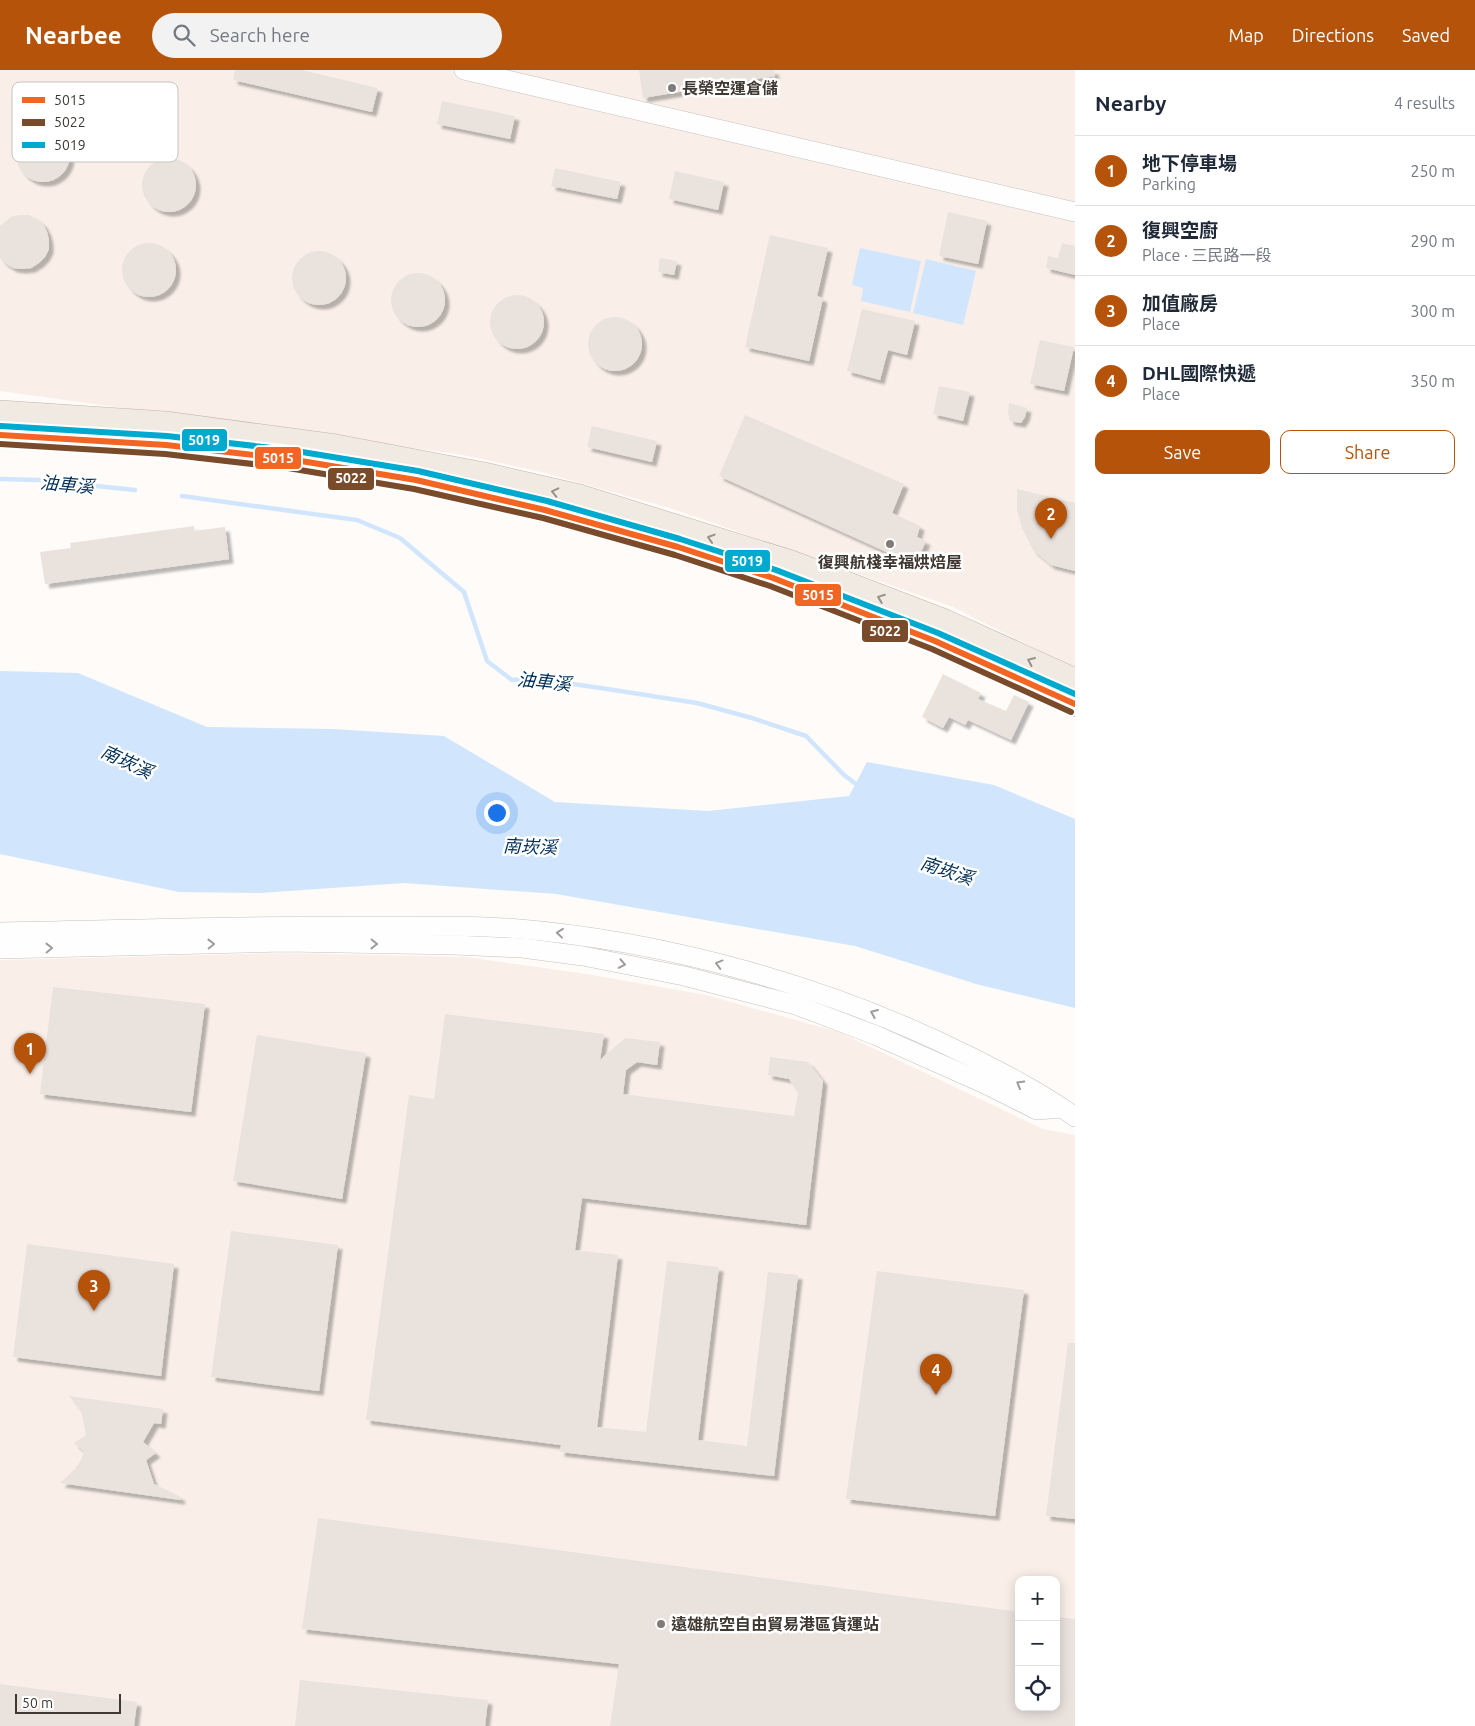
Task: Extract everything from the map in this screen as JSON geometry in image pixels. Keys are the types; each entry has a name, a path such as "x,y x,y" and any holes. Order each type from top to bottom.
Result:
{"main road":[{"path":"0,413 165,424 336,447 484,475 580,498 791,563 945,622 1075,681"},
{"path":"0,435 166,445 289,459 416,480 545,510 678,547 773,578 935,641 1075,704"}],"lane":[{"path":"464,70 1075,212"},
{"path":"0,932 294,925 506,928 566,933 697,958 788,983 860,1007 950,1046 992,1067 1069,1112"},
{"path":"0,949 305,942 522,948 583,956 684,976 796,1005 874,1035 1037,1110 1069,1112"}],"shaded area":[{"path":"0,70 1075,70 1075,669 953,607 673,509 541,472 463,455 0,391"},
{"path":"283,953 466,957 587,974 706,995 839,1032 1043,1129 1075,1135 1075,1726 0,1726 0,960"}],"water":[{"path":"860,248 921,261 910,312 861,301 863,288 852,285"},
{"path":"926,259 976,271 963,325 913,313"},
{"name":"南崁溪","path":"0,671 78,673 207,727 333,729 444,736 555,802 708,811 849,796 867,762 994,785 1075,819 1075,1008 976,984 855,946 556,894 404,883 260,893 179,892 0,854"}],"building":[{"path":"235,70 301,70 378,88 372,112 233,80"},
{"name":"長榮空運倉儲","path":"639,70 774,70 775,76 643,98"},
{"path":"442,101 515,116 510,139 437,124"},
{"path":"178,160 184,162 192,170 196,180 196,190 192,200 184,208 174,212 164,212 154,208 146,200 142,190 142,180 146,170 154,162 178,162"},
{"path":"17,162 69,162 66,170 58,178 48,182 38,182 28,178"},
{"path":"555,168 621,182 617,199 551,186"},
{"path":"675,171 724,182 718,210 669,199"},
{"path":"948,212 987,221 978,264 939,256"},
{"path":"28,215 36,218 43,224 49,240 49,249 45,257 31,268 13,268 0,258 0,226 11,217"},
{"path":"770,235 828,248 817,296 823,298 809,361 745,347"},
{"path":"144,243 154,243 164,247 172,255 176,270 172,285 164,293 154,297 144,297 134,293 126,285 122,275 122,265 126,255 134,247"},
{"path":"1062,243 1075,246 1075,275 1046,268 1048,256 1058,258"},
{"path":"314,251 324,251 334,255 342,263 346,278 342,293 334,301 324,305 314,305 304,301 296,293 292,283 292,273 296,263 304,255"},
{"path":"660,258 677,261 674,275 658,272"},
{"path":"413,273 423,273 433,277 441,285 445,300 441,315 433,323 423,327 413,327 403,323 395,315 391,305 391,295 395,285 403,277"},
{"path":"512,295 522,295 532,299 540,307 544,322 540,337 532,345 522,349 512,349 502,345 494,337 490,327 490,317 494,307 502,299"},
{"path":"862,309 915,321 907,355 888,350 880,380 847,371"},
{"path":"610,317 620,317 630,321 638,329 642,344 638,359 630,367 620,371 610,371 600,367 592,359 588,349 588,339 592,329 600,321"},
{"path":"1040,340 1074,347 1064,391 1030,384"},
{"path":"939,386 970,392 963,421 933,414"},
{"path":"1009,403 1027,408 1021,423 1010,421 1008,413"},
{"path":"745,415 904,484 892,513 920,526 917,537 926,541 915,565 719,476"},
{"path":"592,426 657,441 652,462 587,447"},
{"path":"1017,489 1075,503 1075,571 1051,565 1033,550 1022,528 1017,510"},
{"path":"194,526 194,531 225,527 229,559 45,584 40,552 71,548 70,543"},
{"path":"943,674 981,693 978,699 1006,711 1014,695 1029,702 1011,740 968,720 965,725 949,717 943,728 922,717"},
{"path":"53,987 205,1004 191,1112 40,1094"},
{"path":"445,1014 604,1034 600,1060 625,1038 660,1042 657,1065 637,1062 626,1070 623,1094 794,1116 798,1093 789,1079 768,1075 770,1057 808,1062 823,1081 806,1225 582,1198 575,1250 618,1255 597,1427 646,1432 667,1261 719,1267 698,1440 747,1446 768,1272 798,1275 774,1476 560,1452 561,1445 366,1420 409,1095 434,1099"},
{"path":"257,1035 366,1053 342,1199 233,1181"},
{"path":"231,1231 338,1245 319,1391 211,1377"},
{"path":"27,1244 174,1264 161,1376 13,1357"},
{"path":"877,1271 1024,1290 995,1516 846,1499"},
{"path":"1068,1343 1075,1343 1075,1519 1046,1516"},
{"path":"69,1396 163,1409 161,1424 154,1423 143,1442 156,1453 146,1460 154,1484 181,1497 180,1500 60,1483 75,1469 81,1460 84,1451 74,1443 86,1435 81,1410"},
{"name":"遠雄航空自由貿易港區貨運站","path":"318,1518 1015,1611 1015,1711 1060,1711 1060,1617 1075,1619 1075,1726 610,1726 619,1664 302,1629"},
{"path":"300,1680 488,1700 485,1726 295,1726"},
{"path":"0,1684 137,1702 134,1726 0,1726"}],"waterway":[{"name":"油車溪","path":"0,479 39,480 135,490"},
{"name":"油車溪","path":"182,496 357,520 400,538 464,592 487,661 512,680 533,678 697,703 752,718 806,736 844,775 860,787"}],"transit line":[{"name":"5019","path":"1,426 167,436 290,450 418,471 547,501 680,539 776,570 938,633 1075,694"},
{"name":"5015","path":"0,435 166,445 289,459 416,480 545,510 678,547 773,578 935,641 1075,704"},
{"name":"5022","path":"0,444 165,454 288,468 414,489 543,518 675,555 770,586 932,649 1071,712"}],"place":[{"name":"長榮空運倉儲","path":"672,88"},
{"name":"復興空廚","path":"1051,539"},
{"name":"復興航棧幸福烘焙屋","path":"890,544"},
{"name":"地下停車場","path":"30,1074"},
{"name":"加值廠房","path":"94,1311"},
{"name":"DHL國際快遞","path":"936,1395"},
{"name":"遠雄航空自由貿易港區貨運站","path":"661,1624"}]}
